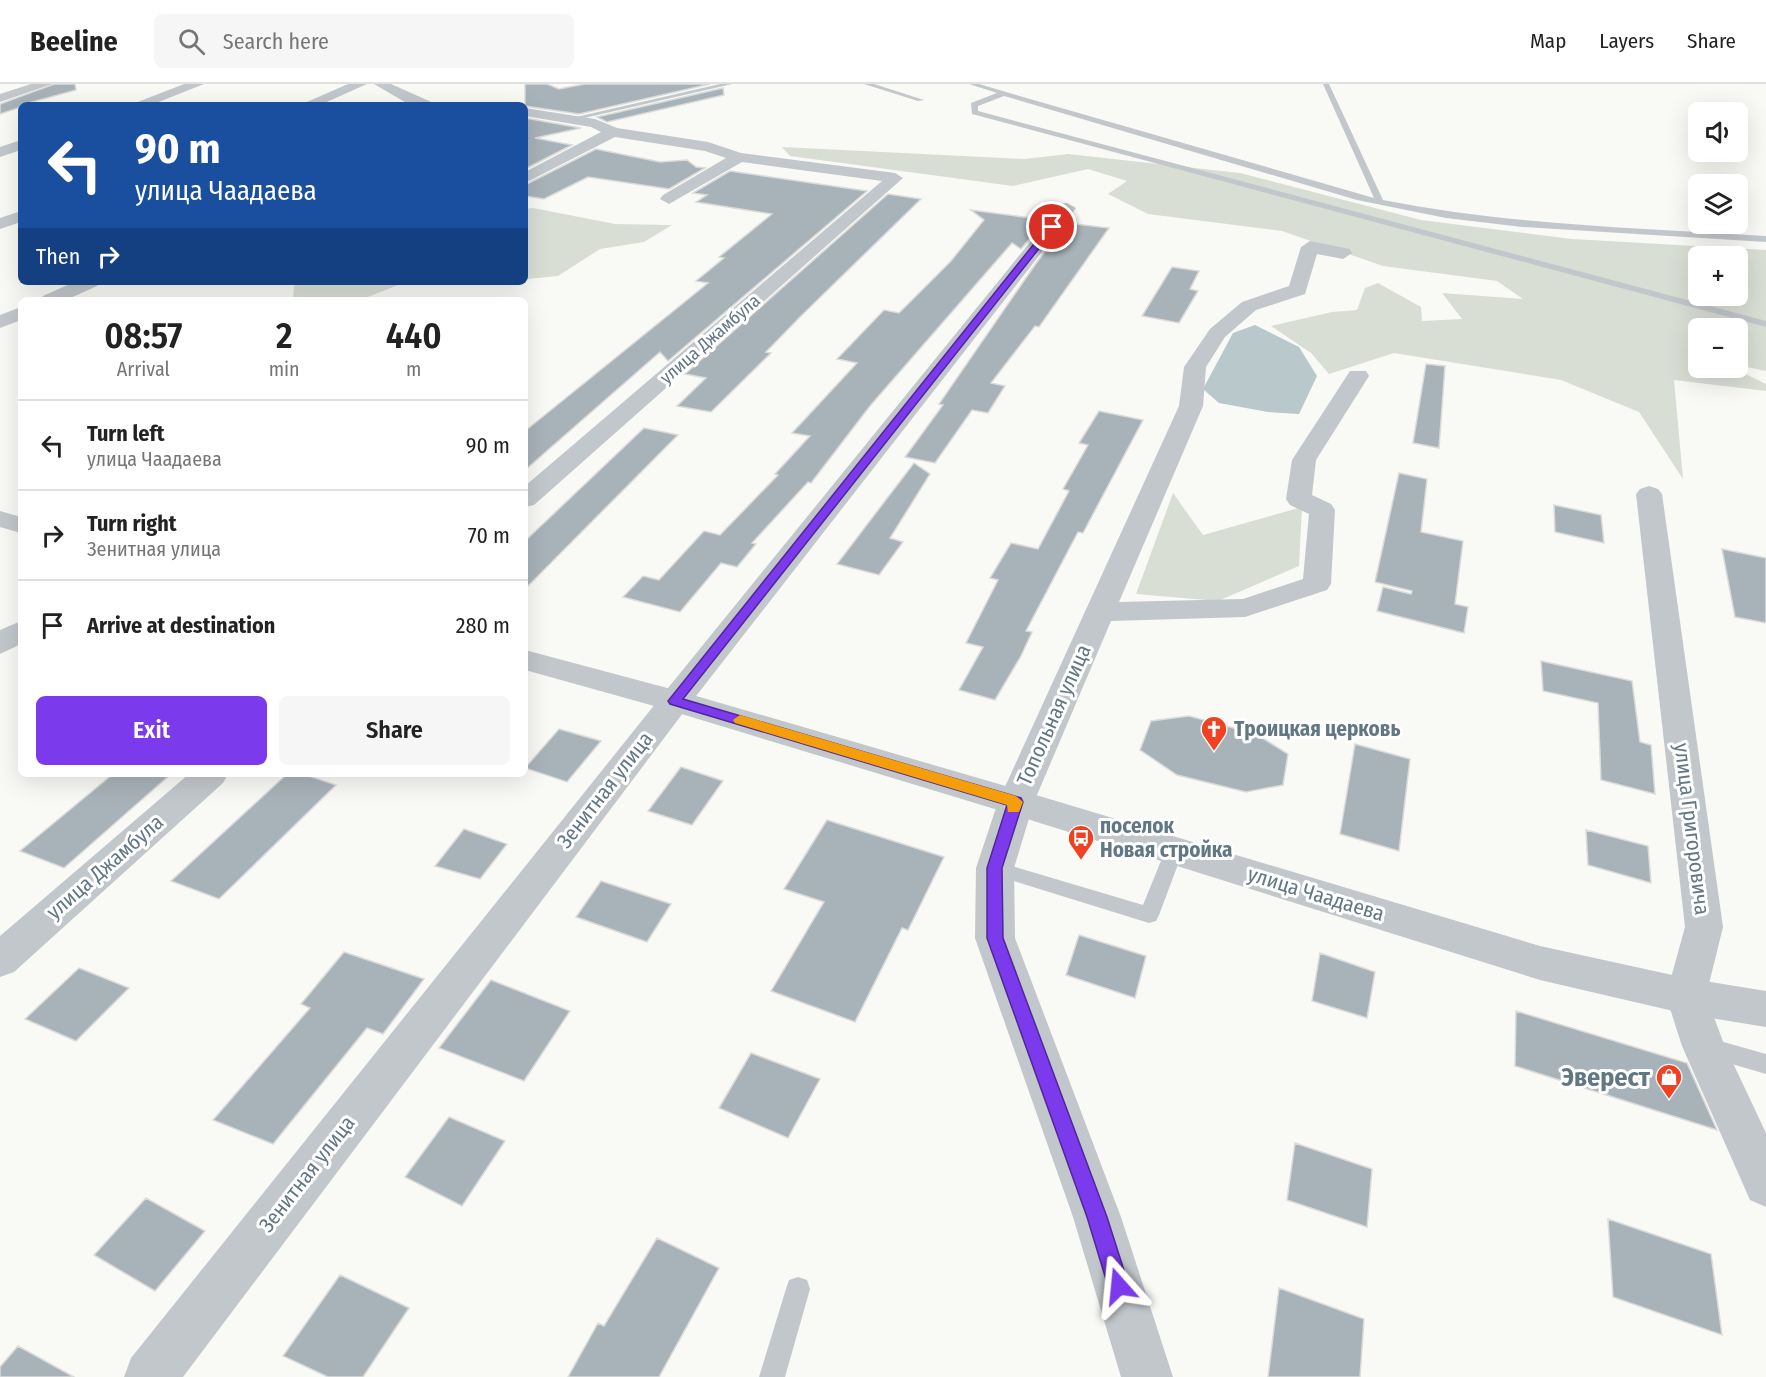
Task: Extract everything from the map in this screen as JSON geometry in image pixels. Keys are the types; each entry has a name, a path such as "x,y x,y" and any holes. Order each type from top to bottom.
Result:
{"street":[{"path":"0,98 45,84"},
{"path":"145,102 197,84"},
{"path":"315,102 360,84"},
{"path":"381,84 415,102"},
{"path":"528,113 595,123 613,132 708,147 739,157"},
{"path":"528,176 613,132"},
{"path":"0,152 18,146"},
{"path":"669,198 739,157"},
{"name":"улица Джамбула","path":"528,496 895,178 739,157"},
{"name":"Зенитная улица","path":"150,1377 675,701 1066,208"},
{"path":"0,224 18,217"},
{"name":"Топольная улица","path":"1147,1377 1097,1217 995,938 995,868 1016,802 1191,406 1195,367 1217,333 1249,306 1298,290 1310,247 1343,252"},
{"path":"57,297 83,285"},
{"path":"0,322 18,314"},
{"path":"1100,612 1245,608 1317,584 1322,510 1299,499 1304,460 1358,376"},
{"name":"улица Григоровича","path":"1649,494 1704,927 1686,996"},
{"path":"0,519 18,524"},
{"path":"0,644 18,632"},
{"name":"улица Чаадаева","path":"528,661 675,701 1016,802 1540,963 1686,996 1766,1009"},
{"name":"улица Джамбула","path":"0,960 208,777"},
{"path":"1686,996 1703,1046 1766,1184"}],"lane":[{"path":"567,120 729,84"},
{"path":"867,84 920,100"},
{"path":"972,84 1380,202 1446,215 1522,224 1766,239"},
{"path":"1326,84 1380,202"},
{"path":"1004,93 974,105 975,112 1766,324"},
{"path":"995,868 1149,915 1174,851"},
{"path":"1703,1046 1766,1064"},
{"path":"772,1377 798,1289"}],"shaded area":[{"path":"782,147 1025,159 1068,154 1240,173 1421,220 1572,239 1695,246 1688,246 1688,306 1748,306 1748,249 1766,250 1766,371 1748,367 1748,318 1688,318 1688,378 1748,378 1748,375 1766,384 1766,391 1674,380 1683,479 1639,412 1561,380 1394,353 1329,374 1311,353 1271,326 1332,312 1357,310 1365,288 1378,283 1421,307 1422,321 1462,319 1442,293 1523,299 1497,281 1383,266 1282,231 1148,214 1108,194 1127,181 1088,169 1013,186 790,156"},
{"path":"528,209 615,224 672,225 644,242 600,249 558,276 528,279"},
{"path":"398,285 368,297 293,297 294,286"},
{"path":"1255,325 1299,347 1317,376 1299,414 1268,412 1219,403 1203,389 1233,333"},
{"path":"1173,493 1203,535 1302,507 1299,566 1218,601 1136,594"}],"building":[{"path":"54,84 75,84 76,90 32,102 18,102 18,108 0,114 0,104"},
{"path":"525,84 547,84 559,89 585,84 710,84 579,114 528,106 528,102 525,102"},
{"path":"723,88 724,95 607,122 597,117"},
{"path":"528,119 581,128 535,138 572,145 528,167"},
{"path":"596,149 660,162 687,160 696,167 705,168 669,189 588,177 544,199 528,196 528,183"},
{"path":"730,171 867,191 668,361 660,352 528,467 528,429 708,283 696,281 724,258 719,257 772,214 696,202 707,195 693,193"},
{"path":"888,194 921,199 800,317 766,352 771,353 711,412 677,406 706,378 685,374"},
{"path":"971,210 1045,220 1021,249 1012,243 870,406 811,483 808,482 752,543 756,544 737,567 721,563 680,612 623,597 643,576 659,580 704,531 720,535 778,475 775,474 810,436 792,433 857,363 837,359 884,310 899,313 951,261 984,220"},
{"path":"1067,223 1109,228 1039,327 1035,326 991,383 1005,386 988,413 972,410 935,463 905,457 943,405 939,404 1037,262"},
{"path":"1172,267 1199,271 1190,289 1198,291 1179,323 1142,316"},
{"path":"1426,364 1445,366 1439,448 1413,443"},
{"path":"1099,411 1143,420 1083,533 1078,532 1026,631 1032,632 1021,656 995,700 959,690 983,647 966,643 998,580 990,578 1011,543 1038,549 1069,491 1063,489 1088,445 1079,443"},
{"path":"644,428 678,435 528,586 528,538"},
{"path":"914,463 930,474 890,538 903,542 879,575 837,564"},
{"path":"1399,473 1427,479 1421,532 1463,541 1455,604 1468,607 1464,633 1377,611 1383,587 1411,594 1412,591 1375,582"},
{"path":"1554,505 1601,515 1604,543 1555,532"},
{"path":"1722,549 1766,558 1766,623 1735,617"},
{"path":"1541,661 1632,681 1640,742 1651,745 1655,794 1601,780 1598,703 1543,691"},
{"name":"Троицкая церковь","path":"1189,716 1256,734 1288,754 1283,785 1246,792 1177,775 1140,750 1151,721"},
{"path":"559,729 601,741 567,782 528,769 528,765"},
{"path":"1355,744 1410,759 1399,851 1340,834"},
{"path":"681,767 723,781 692,825 648,811"},
{"path":"109,777 168,777 64,868 20,851"},
{"path":"284,777 312,777 336,785 219,899 171,881"},
{"path":"827,820 944,857 908,930 902,928 855,1022 771,991 824,902 784,889"},
{"path":"464,829 507,844 480,879 435,866"},
{"path":"1586,830 1648,846 1651,883 1588,865"},
{"path":"601,881 671,904 647,942 576,917"},
{"path":"1079,935 1146,956 1135,998 1066,975"},
{"path":"344,952 424,979 383,1034 367,1028 273,1144 213,1120 310,1008 301,1004"},
{"path":"1320,953 1375,972 1367,1018 1312,1001"},
{"path":"79,968 129,988 76,1041 25,1019"},
{"path":"491,980 570,1011 524,1081 439,1048"},
{"name":"Эверест","path":"1516,1011 1687,1063 1717,1130 1515,1066"},
{"path":"751,1053 820,1079 788,1138 719,1108"},
{"path":"449,1117 505,1141 462,1206 405,1177"},
{"path":"1295,1143 1372,1169 1367,1227 1287,1200"},
{"path":"146,1198 205,1231 155,1291 94,1255"},
{"path":"1608,1219 1711,1254 1722,1335 1613,1297"},
{"path":"657,1238 719,1268 659,1377 568,1377 598,1323 604,1326"},
{"path":"340,1275 409,1308 363,1377 328,1377 283,1356"},
{"path":"1279,1288 1364,1319 1360,1377 1268,1377"},
{"path":"18,1346 74,1377 0,1377 0,1367"}],"slow traffic":[{"path":"740,720 1016,802 1014,808"}],"place":[{"name":"Троицкая церковь","path":"1214,752"},
{"name":"поселок Новая стройка","path":"1081,861"},
{"name":"Эверест","path":"1669,1100"}],"route":[{"path":"1052,227 675,701 1016,802 995,868 995,938 1097,1217 1119,1286"}]}
